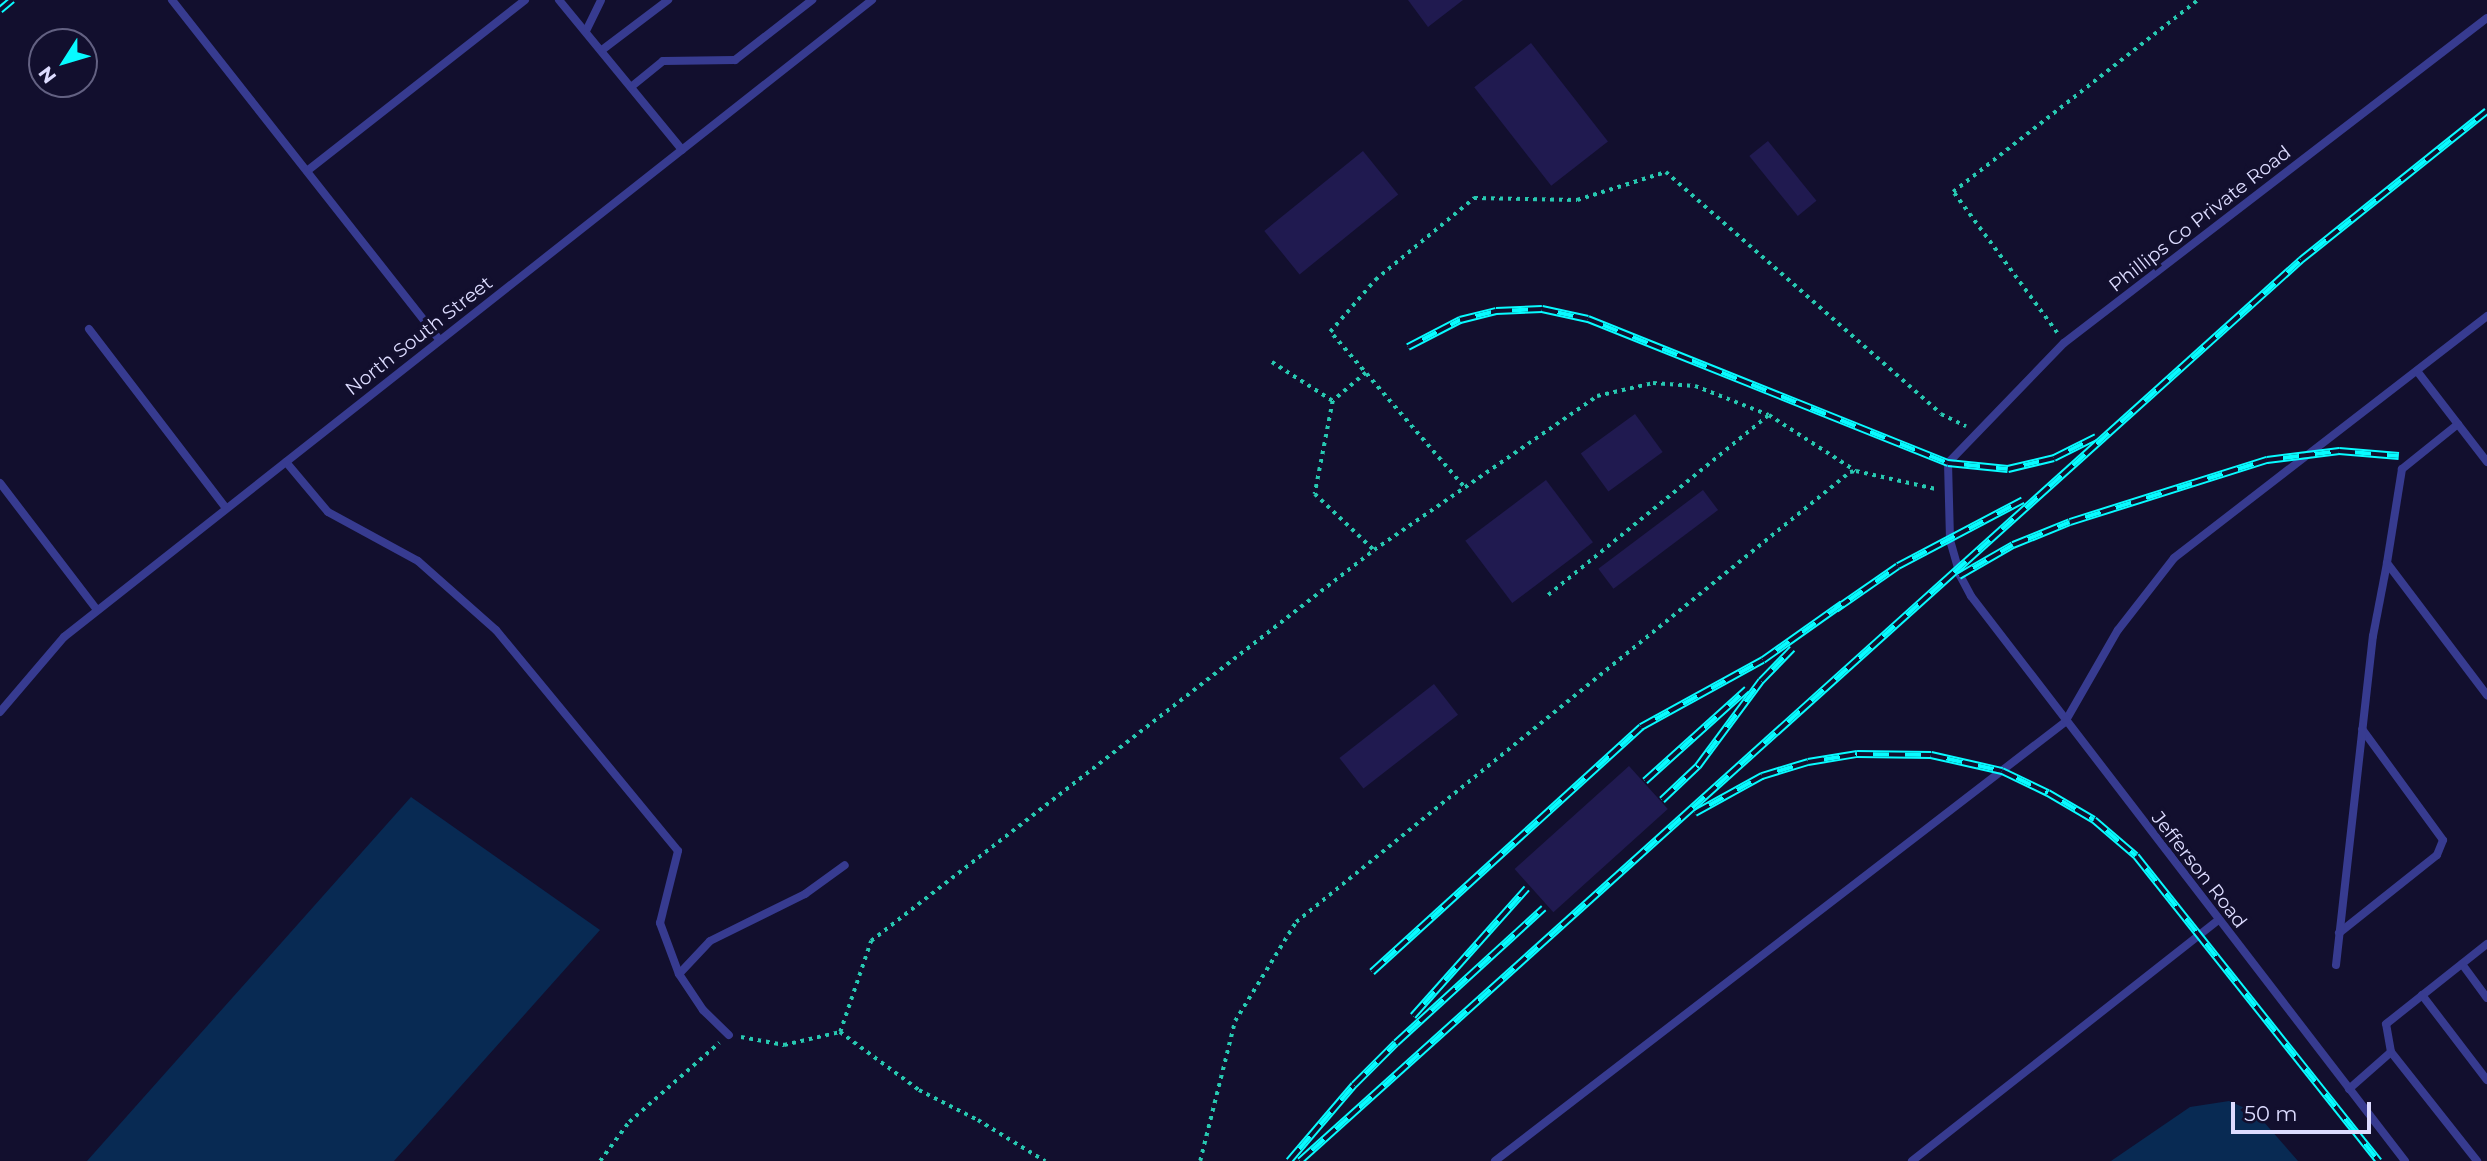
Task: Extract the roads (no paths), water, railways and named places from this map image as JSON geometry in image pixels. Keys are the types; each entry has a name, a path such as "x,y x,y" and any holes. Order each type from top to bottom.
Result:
{"lane":[{"path":"172,0 439,339"},
{"path":"307,171 525,0"},
{"path":"559,0 682,150"},
{"path":"586,31 601,0"},
{"path":"602,51 668,0"},
{"path":"631,87 663,61 735,60 812,0"},
{"name":"North South Street","path":"0,712 64,637 97,610 872,0"},
{"name":"Phillips Co Private Road","path":"1948,463 2064,343 2487,18"},
{"path":"1495,1161 2065,722 2118,630 2174,558 2487,316"},
{"path":"89,329 226,508"},
{"path":"2417,371 2487,462"},
{"path":"2336,965 2373,636 2402,469 2458,424"},
{"path":"286,462 328,512 418,561 496,630 678,851 660,923 679,975 703,1010 729,1035"},
{"name":"Jefferson Road","path":"1948,463 1950,539 1961,575 1971,596 2065,722 2405,1161"},
{"path":"0,483 97,610"},
{"path":"2387,563 2487,695"},
{"path":"2339,933 2437,855 2443,840 2362,729"},
{"path":"679,975 710,941 805,894 845,865"},
{"path":"1912,1161 2218,920"},
{"path":"2477,1161 2391,1052 2386,1024 2487,944"},
{"path":"2462,964 2487,998"},
{"path":"2422,995 2487,1080"},
{"path":"2349,1090 2391,1052"}],"water":[{"path":"411,797 600,930 394,1161 87,1161"},
{"path":"2229,1101 2256,1113 2298,1161 2111,1161 2190,1107"}],"railway":[{"path":"0,10 12,0"},
{"path":"1300,1161 2301,260 2487,111"},
{"path":"1408,347 1460,320 1496,311 1542,309 1588,319 1948,463 2008,469 2054,458 2096,437"},
{"path":"1959,576 2013,545 2070,522 2267,460 2339,451 2399,456"},
{"path":"1836,609 1898,566 2023,500"},
{"path":"1372,972 1641,727 1763,660 1842,604"},
{"path":"1662,800 1698,766 1761,681 1792,649"},
{"path":"1645,781 1747,689"},
{"path":"1695,813 1762,776 1808,762 1857,754 1931,755 2002,771 2048,793 2094,820 2136,856 2379,1161"},
{"path":"1413,1016 1527,888"},
{"path":"1289,1161 1354,1085 1396,1043 1544,908"}]}
